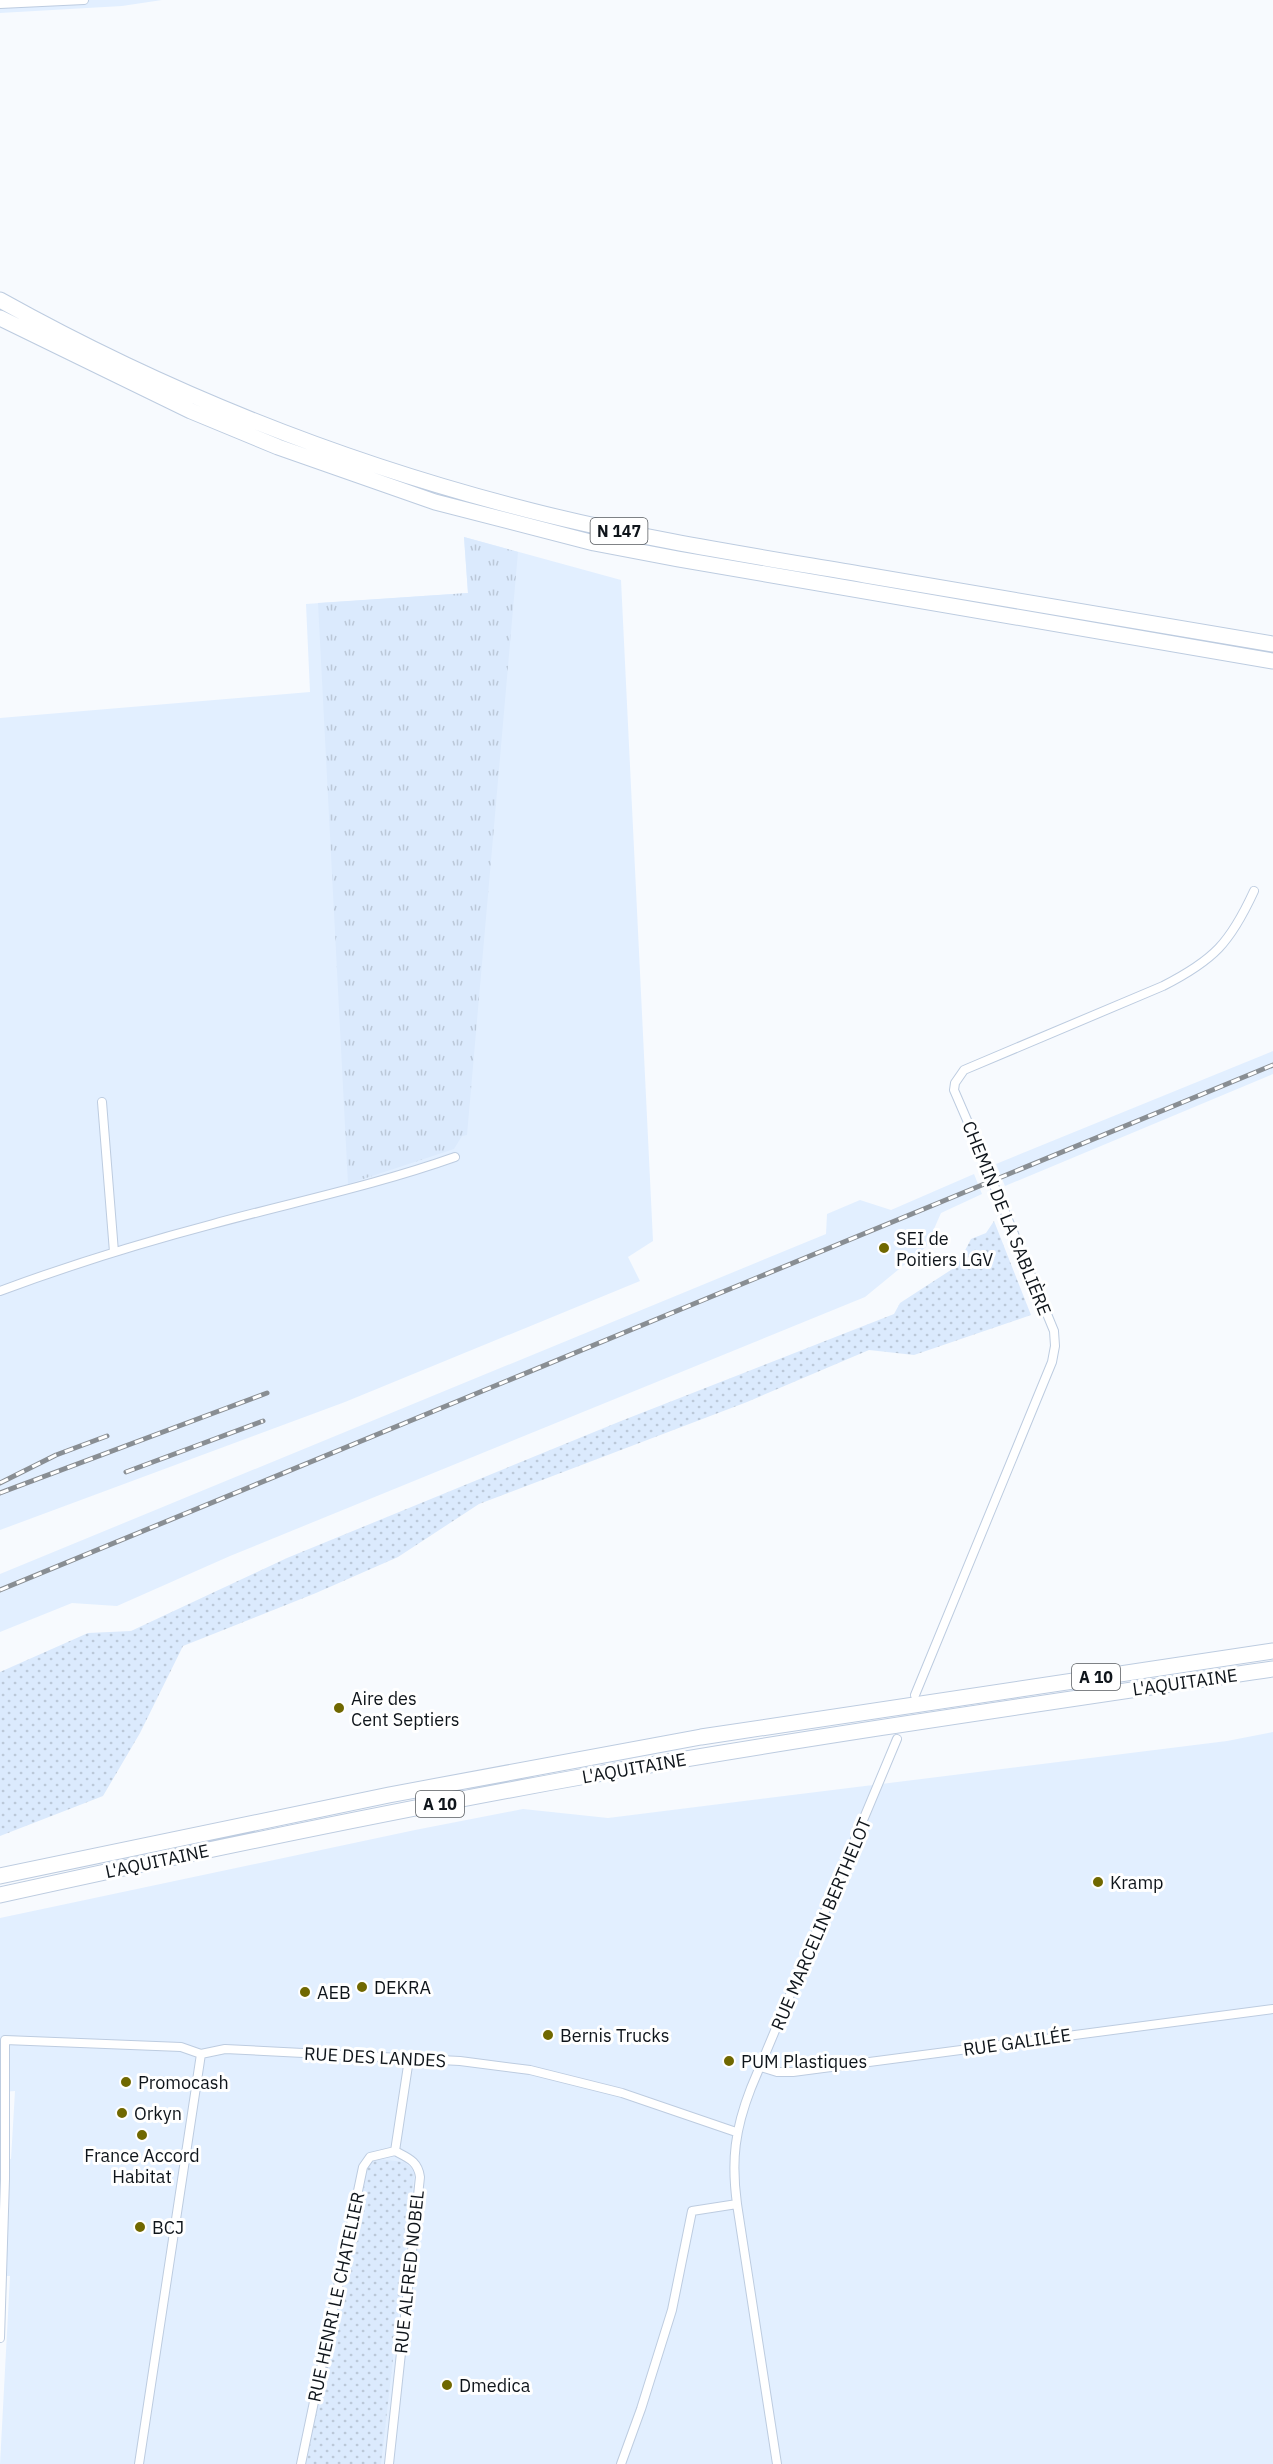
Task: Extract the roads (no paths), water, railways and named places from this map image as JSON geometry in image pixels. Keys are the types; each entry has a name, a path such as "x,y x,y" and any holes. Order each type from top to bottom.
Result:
{"highway":[{"name":"N 147","path":"0,291 40,315 47,326"},
{"name":"N 147","path":"0,300 47,326 173,387 293,436 372,464 529,510 687,545 1273,644"},
{"name":"N 147","path":"4,322 202,415 278,447 435,502 594,543 678,560 1273,661"},
{"name":"L'AQUITAINE","path":"0,1876 344,1804 701,1737 1273,1651"},
{"name":"L'AQUITAINE","path":"0,1895 205,1850 586,1776 819,1737 1273,1669"}],"street":[{"path":"0,4 84,0"},
{"name":"CHEMIN DE LA SABLIÈRE","path":"915,1695 1052,1362 1055,1346 1054,1331 954,1090 955,1083 964,1070 1190,973 1204,963 1228,939 1254,891"},
{"path":"102,1102 114,1252"},
{"path":"0,1291 114,1252 213,1224 358,1188 455,1157"},
{"name":"RUE MARCELIN BERTHELOT","path":"777,2464 737,2204 733,2162 736,2132 897,1739"},
{"name":"RUE GALILÉE","path":"761,2067 777,2072 793,2072 1273,2009"},
{"name":"RUE DES LANDES","path":"3,2153 5,2040 181,2047 201,2054 225,2049 480,2063 555,2075 656,2103 736,2132"},
{"path":"139,2464 201,2054"},
{"path":"395,2151 409,2059"},
{"name":"RUE HENRI LE CHATELIER","path":"301,2464 363,2167 370,2157 395,2151"},
{"name":"RUE ALFRED NOBEL","path":"389,2464 420,2177 419,2168 415,2162 395,2151"},
{"path":"0,2338 3,2153"},
{"path":"621,2464 672,2310 692,2211 737,2204"}],"railway":[{"path":"0,1590 1273,1065"},
{"path":"0,1493 267,1393"},
{"path":"126,1472 263,1421"},
{"path":"0,1483 56,1455 107,1436"}],"place":[{"name":"SEI de Poitiers LGV","path":"884,1248"},
{"name":"Aire des Cent Septiers","path":"339,1708"},
{"name":"Kramp","path":"1098,1882"},
{"name":"DEKRA","path":"362,1987"},
{"name":"AEB","path":"305,1992"},
{"name":"Bernis Trucks","path":"548,2035"},
{"name":"PUM Plastiques","path":"729,2061"},
{"name":"Promocash","path":"126,2082"},
{"name":"Orkyn","path":"122,2113"},
{"name":"France Accord Habitat","path":"142,2135"},
{"name":"BCJ","path":"140,2227"},
{"name":"Dmedica","path":"447,2385"}]}
